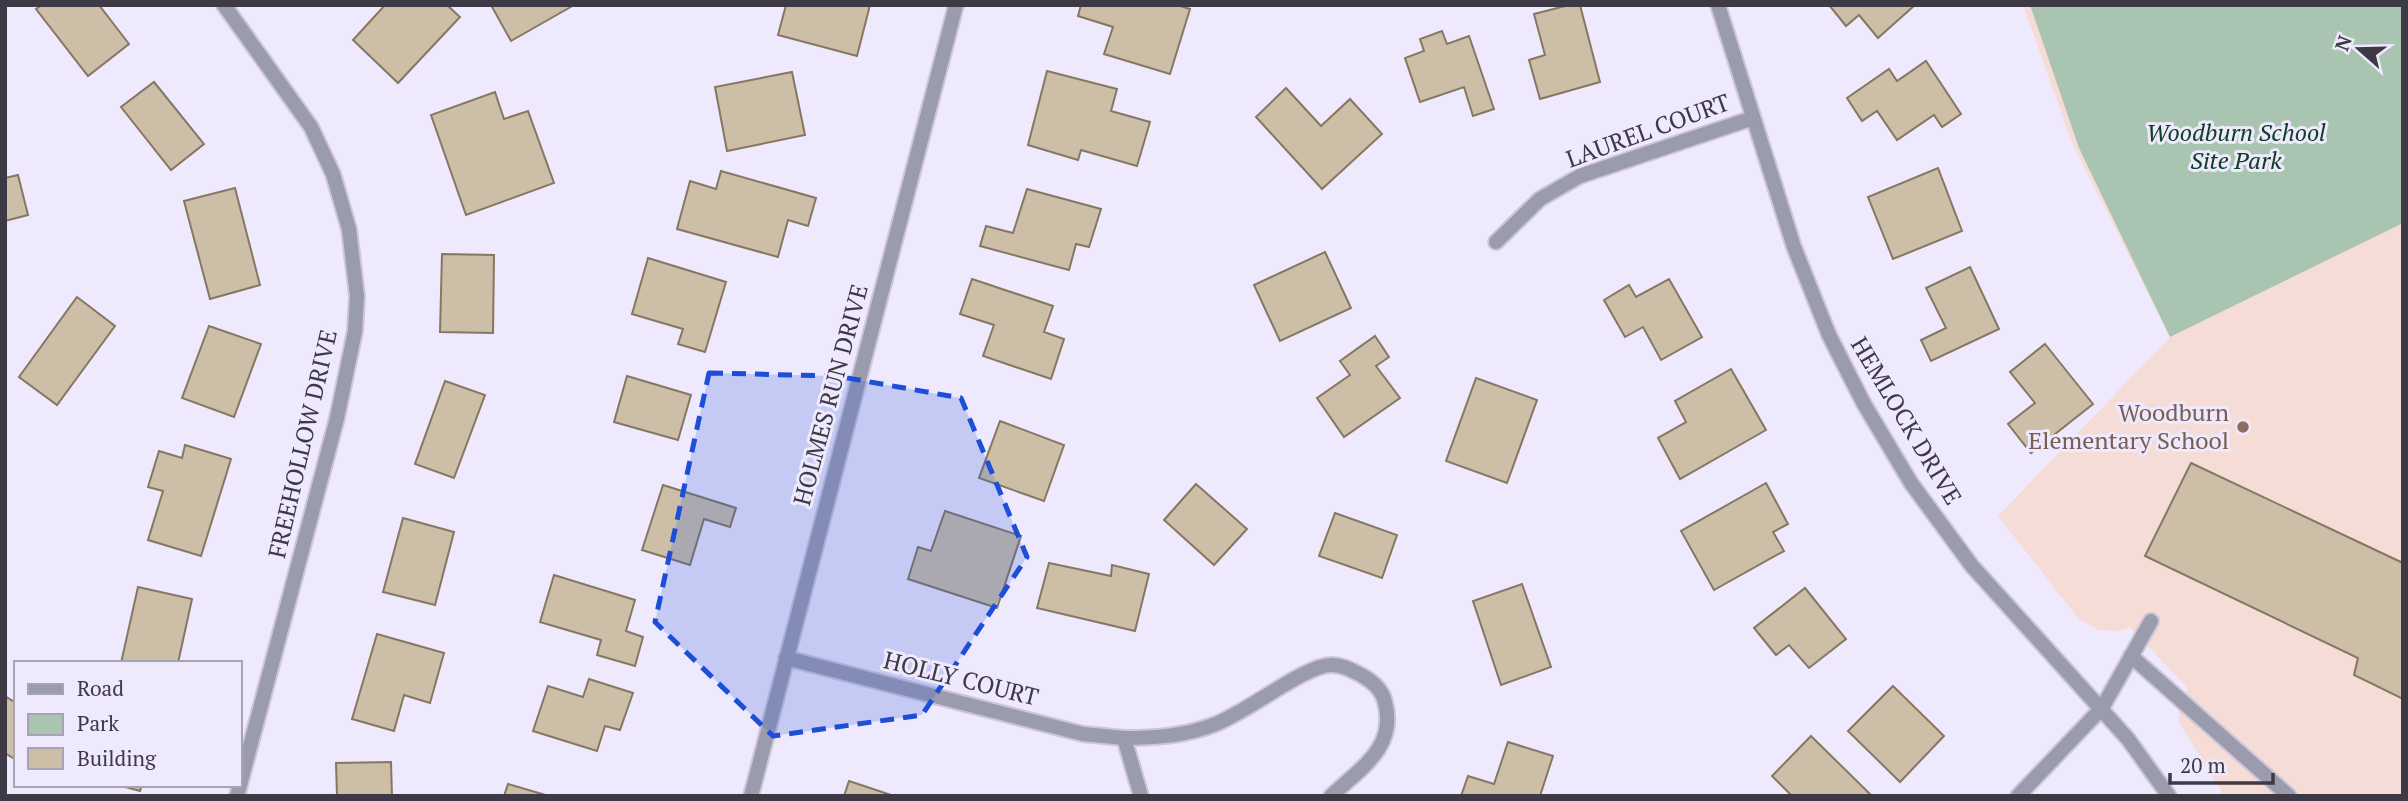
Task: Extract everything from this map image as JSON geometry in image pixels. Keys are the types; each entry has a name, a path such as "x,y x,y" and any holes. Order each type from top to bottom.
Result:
{"street":[{"name":"HOLMES RUN DRIVE","path":"751,796 956,5"},
{"name":"HEMLOCK DRIVE","path":"1718,5 1794,247 1824,323 1877,427 1910,484 1972,566 2102,708 2169,796"},
{"name":"FREEHOLLOW DRIVE","path":"224,6 311,127 333,174 349,229 357,296 355,331 337,418 242,777"},
{"name":"LAUREL COURT","path":"1496,242 1541,199 1580,176 1753,118"},
{"path":"2018,796 2102,708 2151,621"},
{"path":"2131,656 2289,796"},
{"name":"HOLLY COURT","path":"786,659 1083,734 1125,738 1168,737 1214,725 1247,710 1314,669 1331,665 1348,668 1373,682 1384,697 1389,720 1388,731 1379,751 1331,796"},
{"path":"1125,738 1141,796"}],"highlighted area":[{"path":"709,373 836,376 961,398 1027,557 922,715 773,736 655,622"}],"shaded area":[{"name":"Woodburn Elementary School","path":"2023,5 2403,5 2403,796 2224,796 2179,722 2179,704 2188,689 2130,627 2119,631 2098,630 2078,618 1998,516 2170,337 2072,143"}],"green space":[{"name":"Woodburn School Site Park","path":"2030,5 2403,5 2403,223 2170,337 2079,148"}],"building":[{"path":"42,5 99,5 129,44 88,76 36,9"},
{"path":"385,5 447,5 460,17 398,83 353,40"},
{"path":"491,5 574,5 511,41"},
{"path":"786,5 870,5 857,56 778,35"},
{"path":"1081,5 1177,5 1190,9 1170,74 1104,54 1113,27 1078,16"},
{"path":"1569,5 1580,5 1600,82 1540,99 1529,60 1545,55 1534,14"},
{"path":"1829,5 1915,5 1878,38 1859,15 1846,26"},
{"path":"1442,31 1447,44 1469,36 1494,109 1473,116 1464,87 1420,102 1405,58 1424,51 1420,39"},
{"path":"1926,61 1961,114 1942,127 1934,115 1897,140 1877,111 1862,121 1847,98 1889,69 1897,81"},
{"path":"1047,71 1117,89 1111,111 1150,122 1137,166 1081,150 1078,160 1028,145"},
{"path":"792,72 805,135 727,151 715,87"},
{"path":"154,82 204,144 171,170 121,107"},
{"path":"1286,88 1321,126 1350,99 1382,134 1322,189 1256,117"},
{"path":"495,92 504,119 528,111 554,183 466,215 431,115"},
{"path":"1938,168 1962,231 1893,259 1868,197"},
{"path":"721,171 816,198 808,226 788,220 778,257 677,229 690,181 716,189"},
{"path":"18,175 28,215 5,221 5,178"},
{"path":"235,188 260,285 210,299 184,201"},
{"path":"1027,189 1101,209 1089,247 1076,244 1069,270 980,246 986,226 1013,233"},
{"path":"1325,252 1351,308 1280,341 1254,285"},
{"path":"442,254 494,255 493,333 440,332"},
{"path":"648,258 726,282 705,352 678,344 683,329 632,314"},
{"path":"1970,267 1999,329 1931,361 1921,340 1946,328 1926,288"},
{"path":"972,279 1053,306 1044,332 1064,339 1051,379 983,356 994,325 960,314"},
{"path":"1669,279 1702,337 1661,360 1643,327 1625,337 1604,300 1629,285 1636,297"},
{"path":"77,297 115,326 57,405 19,377"},
{"path":"209,326 261,344 234,417 182,398"},
{"path":"1375,336 1389,357 1376,366 1400,398 1344,437 1317,398 1350,375 1340,361"},
{"path":"2045,344 2093,404 2031,453 2008,424 2035,403 2010,372"},
{"path":"1731,369 1766,430 1680,479 1658,438 1686,422 1675,401"},
{"path":"627,376 691,395 678,440 614,422"},
{"path":"1476,378 1537,400 1507,483 1446,461"},
{"path":"445,381 485,395 454,478 415,464"},
{"path":"1000,421 1064,445 1044,501 979,478"},
{"path":"185,445 231,459 201,556 148,540 163,491 148,487 159,451 182,458"},
{"path":"2191,463 2403,563 2403,699 2354,675 2358,658 2145,556"},
{"path":"1766,483 1788,524 1773,532 1784,551 1714,590 1681,531"},
{"path":"1196,484 1247,529 1214,565 1164,520"},
{"path":"663,485 736,508 730,527 704,519 690,565 642,550"},
{"path":"945,511 1021,536 997,608 908,579 918,547 931,551"},
{"path":"1335,513 1397,535 1382,578 1319,556"},
{"path":"403,518 454,532 435,605 383,592"},
{"path":"1049,563 1111,576 1112,565 1149,574 1135,631 1037,608"},
{"path":"554,575 635,600 626,631 643,637 635,666 597,655 601,640 540,622"},
{"path":"1522,584 1551,667 1501,685 1473,601"},
{"path":"138,587 192,599 178,661 121,661"},
{"path":"1805,588 1846,639 1809,668 1789,645 1776,655 1754,628"},
{"path":"377,634 444,653 430,703 404,695 394,731 352,719"},
{"path":"589,679 633,693 620,730 605,726 597,751 533,731 548,686 583,697"},
{"path":"1893,686 1944,736 1900,782 1848,731"},
{"path":"5,696 14,702 14,759 5,753"},
{"path":"1811,736 1872,796 1792,796 1772,776"},
{"path":"1508,742 1553,756 1540,796 1461,796 1468,776 1494,784"},
{"path":"391,762 392,796 337,796 336,763"},
{"path":"849,781 894,796 844,796"},
{"path":"508,784 549,796 504,796"},
{"path":"125,787 141,787 140,791"}],"place":[{"name":"Woodburn Elementary School","path":"2243,427"}]}
